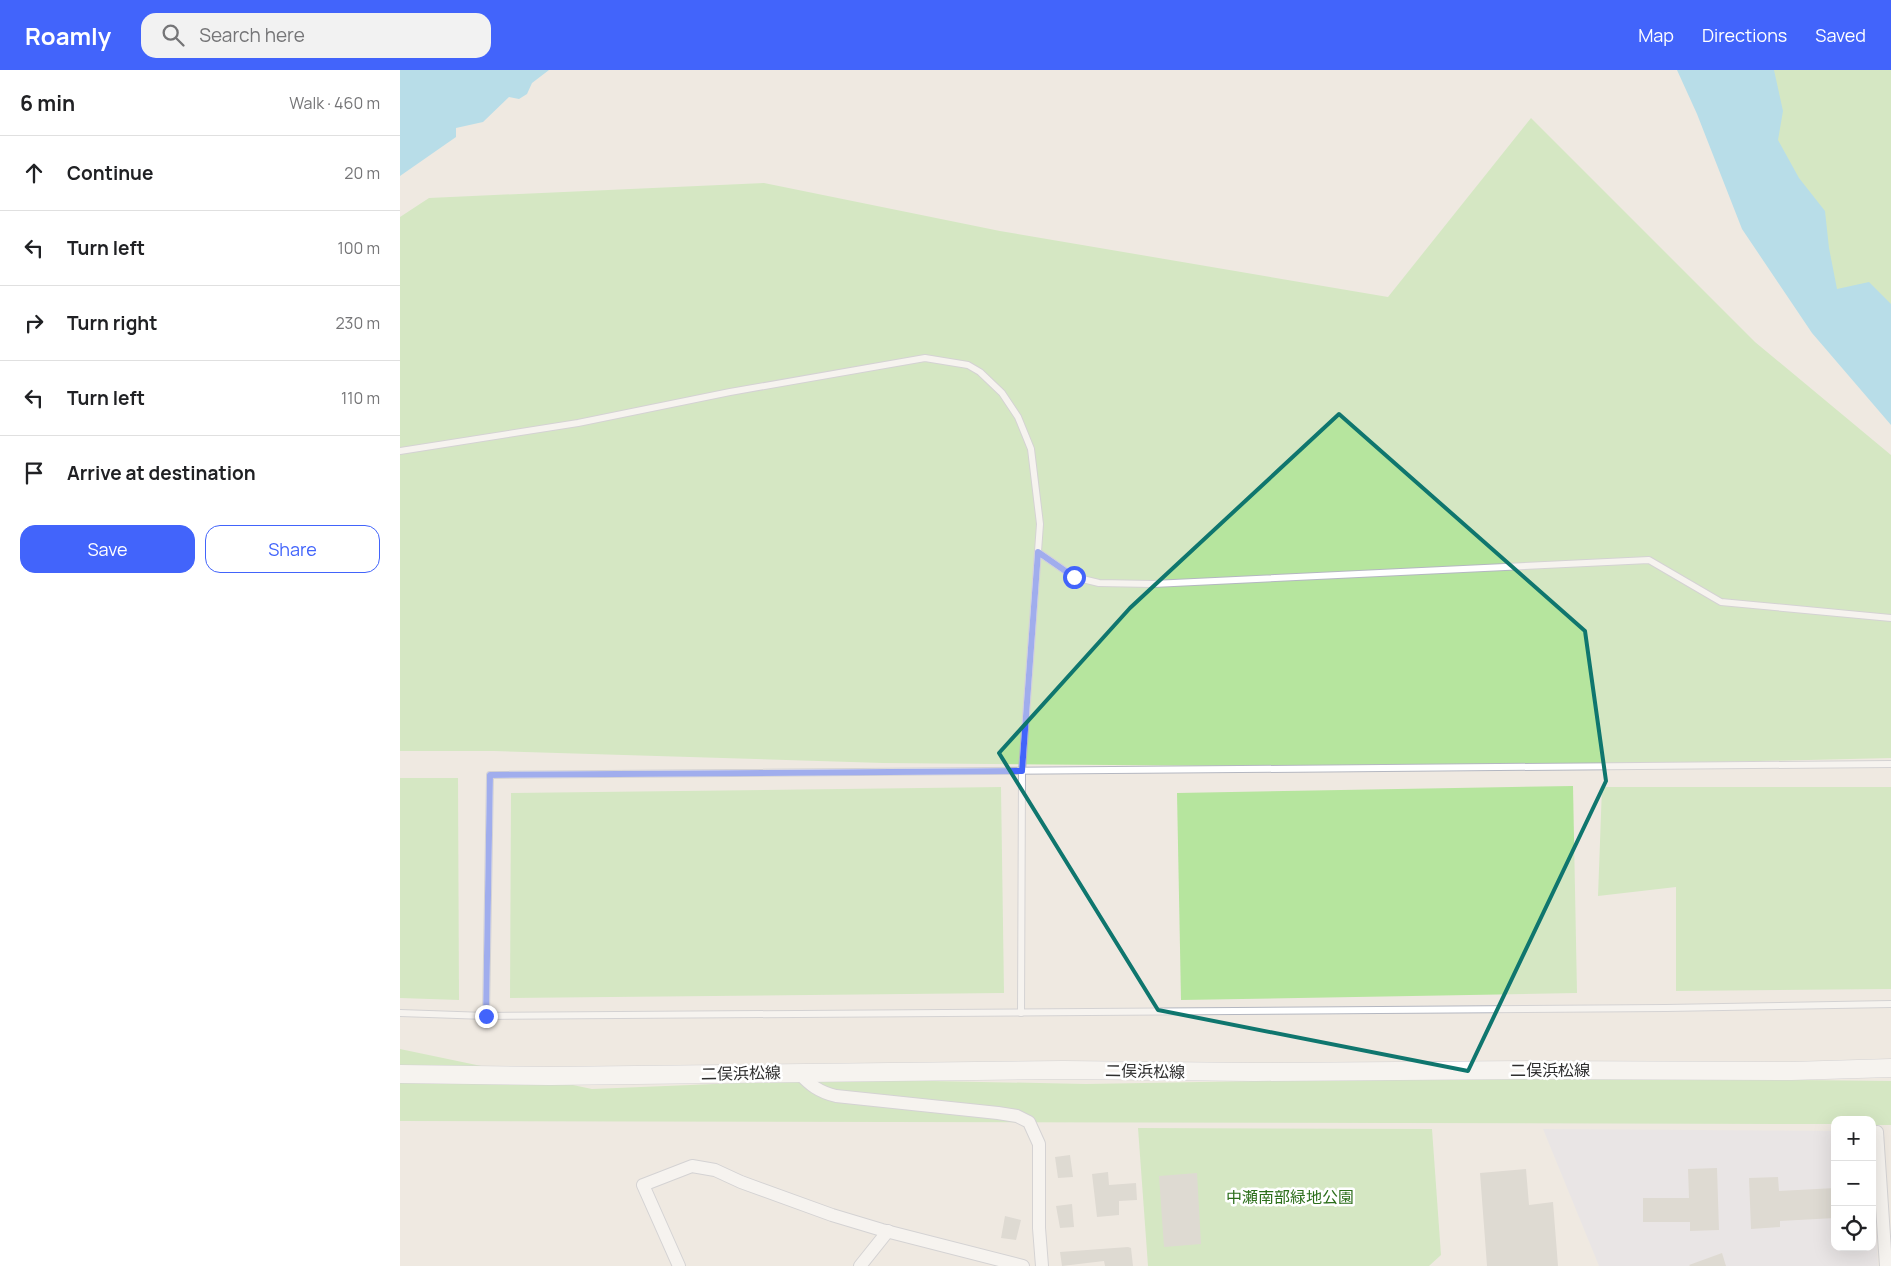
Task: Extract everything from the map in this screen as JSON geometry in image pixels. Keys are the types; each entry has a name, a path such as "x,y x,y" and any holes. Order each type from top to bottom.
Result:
{"main road":[{"name":"二俣浜松線","path":"400,1074 550,1076 1044,1070 1255,1072 1516,1070 1791,1071 1891,1068"}],"street":[{"path":"798,1072 811,1086 836,1096 998,1113 1017,1116 1029,1122 1039,1144 1039,1228 1042,1266"},
{"path":"1877,1132 1886,1266"},
{"path":"679,1266 643,1185 692,1166 715,1170 741,1182 832,1215 1022,1266"},
{"path":"860,1266 888,1231"}],"lane":[{"path":"400,451 578,423 730,392 925,358 968,365 980,372 1002,393 1018,417 1031,449 1040,524 1022,771 1021,1013"},
{"path":"1038,552 1074,577 1099,583 1153,584 1649,560 1721,602 1891,618"},
{"path":"486,1016 490,775 1891,764"},
{"path":"400,1013 486,1016 1021,1013 1666,1008 1891,1004"}],"highlighted area":[{"path":"1339,414 1585,631 1606,781 1468,1071 1158,1010 999,753 1130,608"}],"shaded area":[{"path":"1543,1129 1831,1131 1831,1251 1876,1251 1876,1223 1878,1266 1599,1266"}],"green space":[{"path":"1749,70 1891,70 1891,353 1836,307"},
{"path":"1531,118 1755,342 1891,455 1891,758 1464,768 883,763 494,751 400,751 400,217 429,198 764,183 1000,231 1388,297"},
{"path":"400,778 458,778 459,1000 400,998"},
{"path":"1573,786 1577,993 1181,1000 1177,793"},
{"path":"1001,787 1004,993 510,998 511,793"},
{"path":"1602,787 1891,787 1891,989 1676,991 1676,887 1598,896"},
{"path":"400,1049 592,1089 834,1079 1086,1084 1493,1077 1891,1081 1891,1125 1876,1125 1876,1116 1831,1116 1831,1124 400,1121"},
{"name":"中瀬南部緑地公園","path":"1138,1128 1432,1129 1441,1255 1429,1266 1148,1266"}],"water":[{"path":"400,70 549,70 532,83 527,94 519,99 509,97 483,122 456,128 456,137 400,176"},
{"path":"1677,70 1774,70 1783,111 1778,140 1799,178 1825,211 1829,248 1837,289 1869,282 1891,304 1891,425 1812,333 1742,229 1697,114"}],"building":[{"path":"1070,1155 1073,1177 1058,1178 1055,1157"},
{"path":"1717,1168 1719,1230 1690,1231 1690,1222 1643,1222 1643,1198 1689,1198 1688,1169"},
{"path":"1526,1169 1529,1205 1553,1202 1558,1266 1487,1266 1480,1173"},
{"path":"1108,1172 1109,1185 1136,1183 1137,1200 1119,1201 1119,1215 1097,1217 1092,1174"},
{"path":"1197,1173 1201,1244 1164,1247 1159,1176"},
{"path":"1778,1177 1779,1191 1831,1188 1831,1218 1780,1221 1780,1227 1751,1229 1749,1178"},
{"path":"1072,1204 1074,1227 1060,1228 1056,1206"},
{"path":"1005,1216 1021,1220 1016,1240 1001,1238"},
{"path":"1131,1248 1133,1266 1105,1266 1104,1261 1062,1266 1060,1252"},
{"path":"1722,1253 1726,1266 1689,1265"}],"route":[{"path":"486,1016 490,775 1022,771 1038,552 1074,577"}]}
